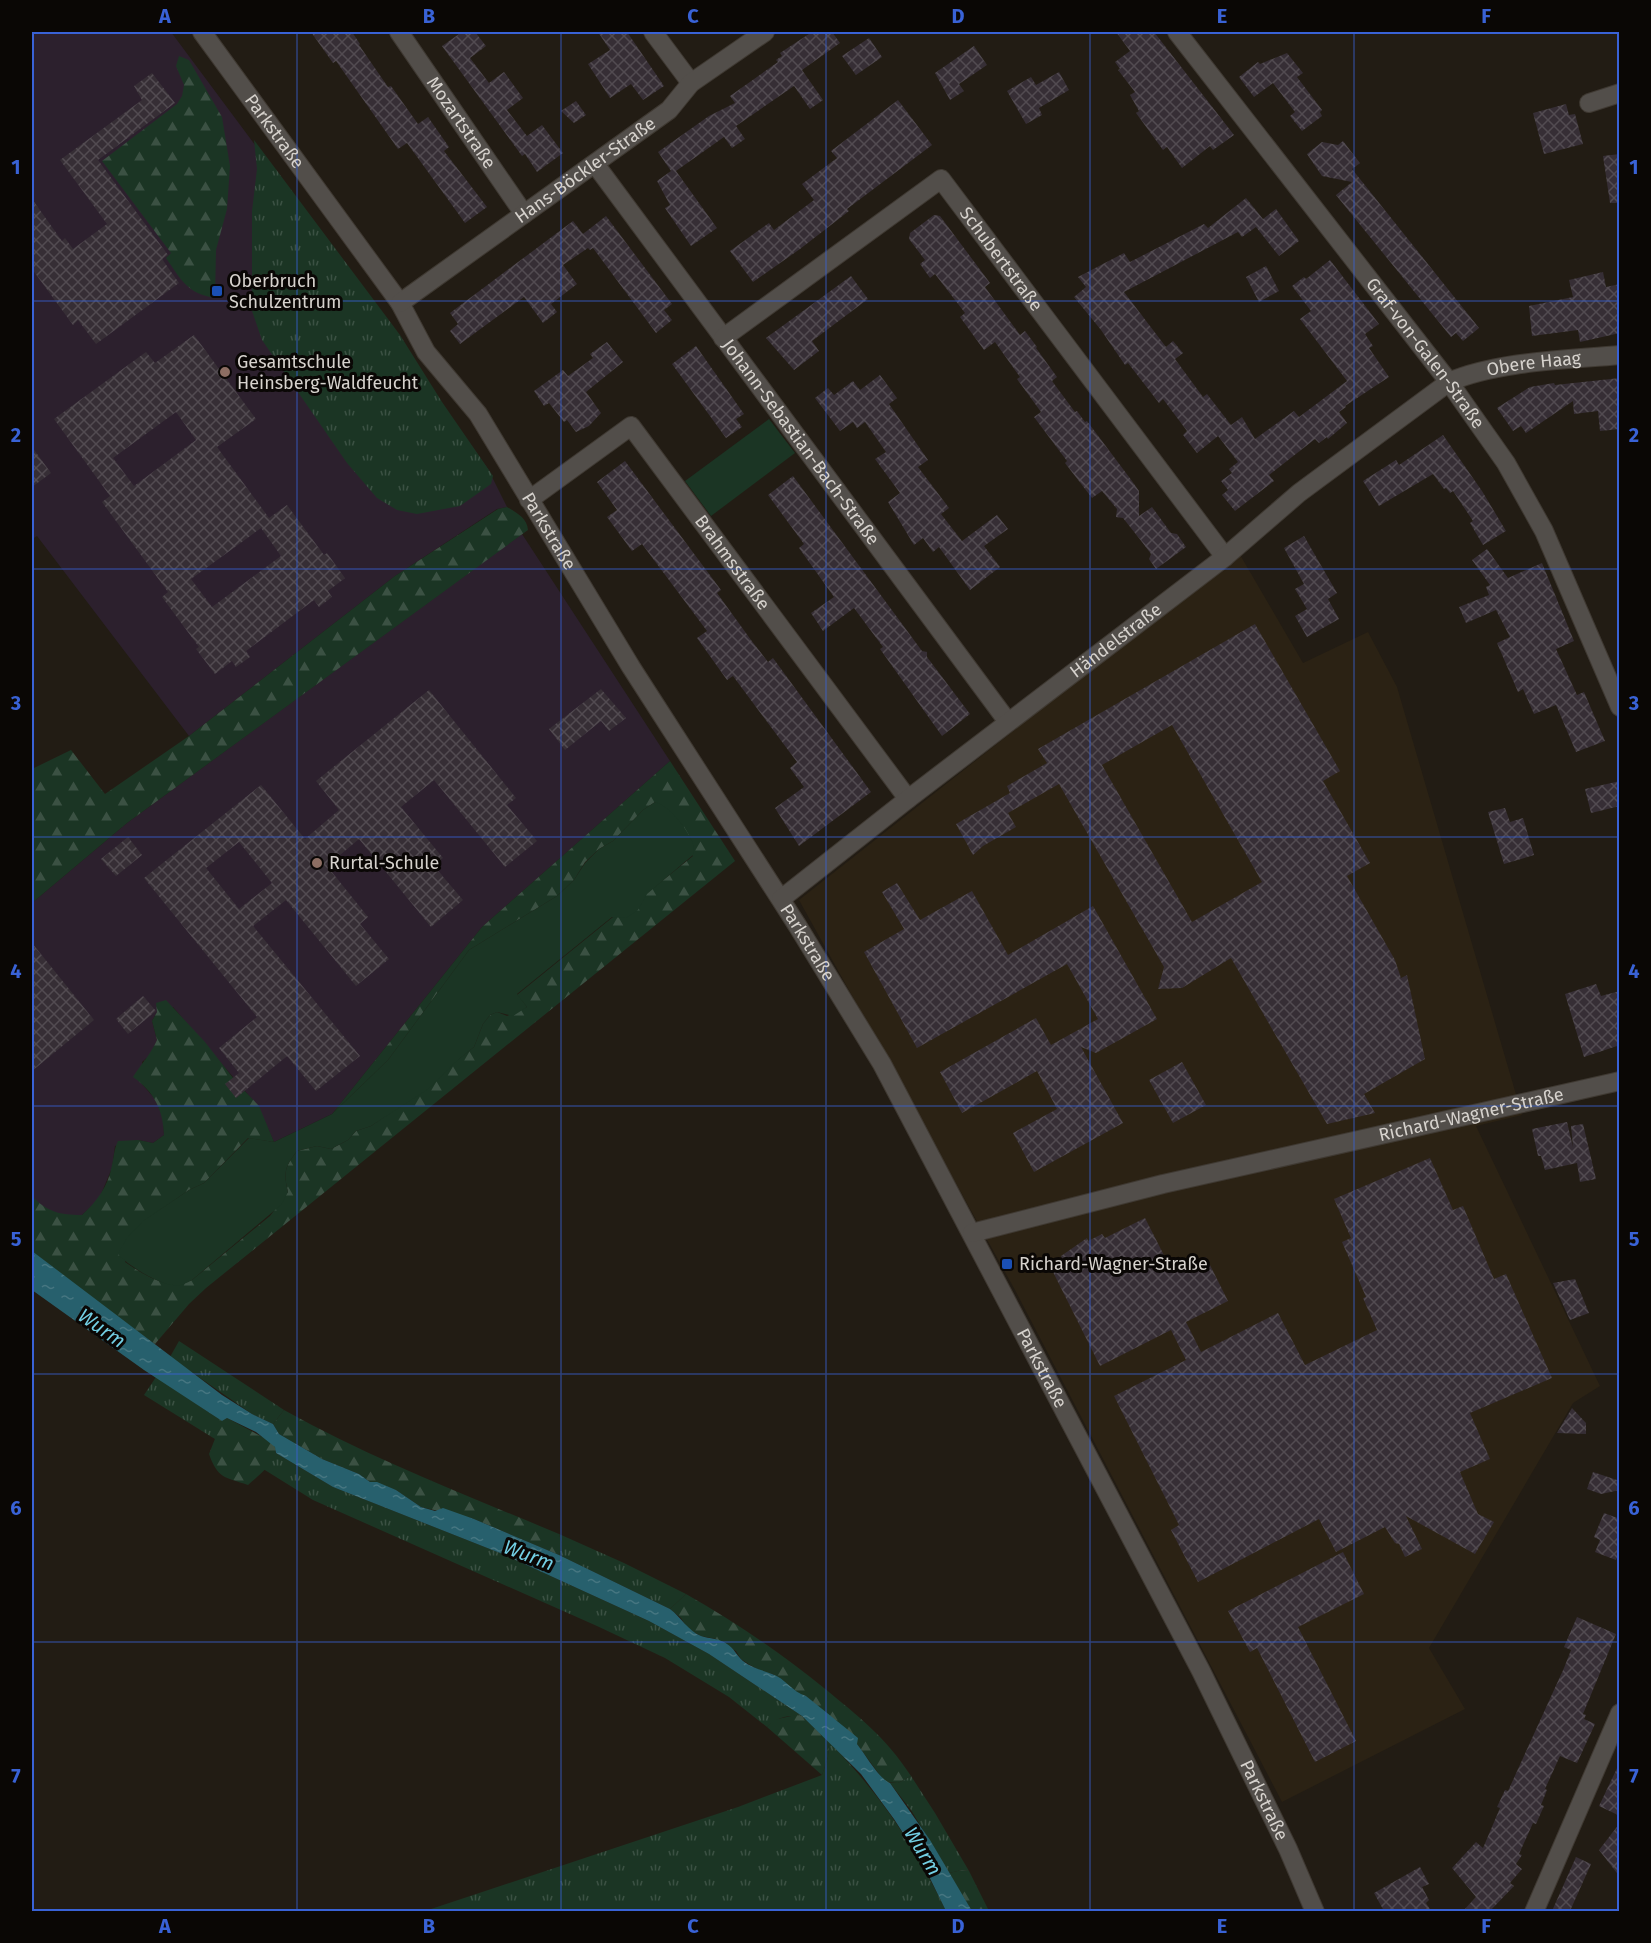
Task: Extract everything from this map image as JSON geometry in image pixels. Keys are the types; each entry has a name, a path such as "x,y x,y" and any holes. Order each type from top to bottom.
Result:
{"street":[{"name":"Parkstraße","path":"202,32 400,303 426,351 478,414 674,735 781,899 882,1064 1201,1671 1288,1849 1315,1911"},
{"name":"Mozartstraße","path":"399,32 525,214"},
{"path":"653,32 691,83"},
{"name":"Hans-Böckler-Straße","path":"400,303 669,110 691,83 765,32"},
{"name":"Graf-von-Galen-Straße","path":"1177,32 1449,382 1506,463 1544,531 1620,707"},
{"path":"1589,103 1620,93"},
{"name":"Johann-Sebastian-Bach-Straße","path":"595,164 1008,722"},
{"name":"Schubertstraße","path":"723,338 942,179 1225,557"},
{"name":"Obere Haag","path":"1449,382 1475,374 1538,362 1620,355"},
{"name":"Händelstraße","path":"781,899 1225,557 1299,493 1449,382"},
{"name":"Brahmsstraße","path":"529,500 631,426 908,799"},
{"name":"Richard-Wagner-Straße","path":"972,1233 1163,1184 1620,1081"},
{"path":"1534,1911 1620,1713"}],"shaded area":[{"name":"Gesamtschule Heinsberg-Waldfeucht","path":"32,32 171,32 351,274 488,469 507,507 497,509 395,576 189,736 37,536 32,539"},
{"name":"Rurtal-Schule","path":"522,534 670,761 482,927 332,1114 274,1142 258,1106 173,1007 157,1012 152,1021 157,1040 151,1054 142,1062 142,1084 155,1099 163,1117 164,1135 153,1143 138,1140 115,1146 112,1168 99,1199 82,1215 32,1216 32,903 127,823"},
{"path":"1239,553 1303,663 1368,632 1397,687 1522,1115 1476,1126 1600,1386 1573,1403 1429,1648 1465,1709 1282,1802 1015,1290 799,900"}],"green space":[{"path":"179,56 189,60 222,117 230,166 227,209 216,250 215,298 198,293 181,279 166,258 171,253 102,161 177,104 182,96 184,85 176,66"},
{"path":"254,140 400,335 442,402 493,476 491,484 460,506 417,514 397,510 377,498 347,463 262,340 252,311 252,211 257,169"},
{"path":"769,419 795,453 711,516 685,481"},
{"path":"507,507 524,519 528,530 127,823 32,903 32,769 71,750 105,794 189,736 395,576 498,509"},
{"path":"670,761 735,861 206,1288 155,1344 32,1251 32,1196 54,1212 82,1215 105,1187 118,1141 138,1140 153,1143 164,1135 162,1117 156,1102 147,1089 133,1077 157,1040 152,1021 157,1012 156,1003 166,1000 205,1042 237,1083 259,1106 274,1142 248,1138 204,1183 189,1190 144,1221 125,1262 149,1277 175,1284 192,1280 270,1216 288,1192 286,1170 297,1151 317,1146 331,1149 348,1140 356,1131 371,1126 387,1115 474,1047 483,1024 490,1015 497,1012 507,1016 527,1007 517,995 613,917 637,910 646,894 693,856 655,802 643,810 613,841 599,849 585,862 574,880 557,896 469,950 388,1060 332,1114 482,927"},
{"path":"655,802 666,808 681,823 693,843 693,855 647,894 638,910 626,918 612,917 517,994 527,1007 513,1016 497,1012 490,1015 483,1024 474,1047 428,1089 371,1126 356,1131 348,1140 331,1149 317,1146 297,1151 286,1170 288,1192 281,1205 192,1280 178,1285 160,1282 136,1269 118,1254 127,1238 143,1221 189,1190 204,1183 249,1138 274,1142 332,1114 388,1060 469,950 557,896 574,880 585,863 599,849 613,841 643,810"},
{"path":"179,1341 284,1410 273,1424 252,1414 170,1357"},
{"path":"156,1377 222,1421 333,1487 505,1555 649,1621 709,1654 802,1716 783,1717 767,1727 729,1697 665,1658 313,1500 144,1395"},
{"path":"284,1410 351,1445 559,1534 562,1544 559,1555 474,1519 421,1507 396,1490 370,1482 359,1474 322,1459 279,1434 273,1424"},
{"path":"227,1418 268,1440 276,1447 274,1458 248,1485 219,1473 209,1454 222,1421"},
{"path":"559,1534 686,1594 670,1609 559,1555 562,1544"},
{"path":"686,1594 757,1638 824,1688 881,1738 911,1776 898,1783 885,1782 857,1744 806,1696 796,1693 773,1674 750,1665 741,1659 736,1651 716,1639 701,1636 688,1629 681,1618 670,1609"},
{"path":"796,1715 802,1716 829,1742 828,1757 822,1775 767,1727 773,1720"},
{"path":"829,1742 865,1781 909,1842 946,1911 422,1912 738,1807 822,1775 828,1757"},
{"path":"911,1776 969,1871 949,1873 911,1810 890,1783 898,1783"},
{"path":"969,1871 989,1911 972,1911 949,1873"}],"water":[{"name":"Wurm","path":"32,1251 222,1395 273,1424 279,1434 322,1459 359,1474 370,1482 377,1482 396,1490 421,1507 435,1511 443,1508 559,1555 670,1609 696,1634 724,1642 746,1663 777,1676 806,1696 858,1738 857,1744 877,1772 890,1783 930,1840 972,1911 946,1911 923,1864 861,1774 802,1716 709,1654 649,1621 505,1555 333,1487 276,1453 275,1447 256,1432 227,1418 222,1421 144,1370 32,1290"}],"building":[{"path":"311,32 352,32 388,87 391,86 418,124 428,117 449,147 444,151 487,207 465,223 407,143 398,149 336,61 333,63"},
{"path":"462,32 475,32 486,46 470,58 489,83 504,72 523,98 507,110 527,136 542,125 563,153 537,172 525,154 522,156 442,46"},
{"path":"598,32 627,32 664,86 643,100 631,84 610,98 588,64 610,50"},
{"path":"812,32 832,32 840,43 802,70 823,100 810,109 794,86 736,126 745,139 732,148 724,137 676,171 717,228 691,246 665,208 670,205 657,181 671,171 658,152 709,116 735,103 730,96 778,62 776,60 782,56 780,53"},
{"path":"1116,32 1154,32 1234,135 1213,150 1210,146 1182,168 1167,147 1163,150 1136,113 1139,111 1130,95 1135,92 1118,70 1120,69 1115,62 1130,51"},
{"path":"869,38 882,57 856,75 842,56"},
{"path":"974,46 987,65 959,84 964,91 950,100 935,73"},
{"path":"1287,53 1303,73 1297,77 1322,110 1320,112 1322,116 1302,131 1290,116 1295,112 1273,83 1254,97 1239,77 1258,62 1260,64"},
{"path":"1059,72 1069,90 1039,108 1042,115 1026,124 1007,91 1031,77 1036,85"},
{"path":"152,73 175,103 98,160 168,255 162,259 179,283 96,344 78,320 73,325 32,269 32,199 62,241 65,238 73,249 107,224 60,160 142,100 134,86"},
{"path":"898,100 932,145 847,209 849,211 800,249 753,282 730,251 769,223 774,230 814,200 802,184 837,158 831,151"},
{"path":"576,101 586,115 574,123 561,111"},
{"path":"1566,104 1569,115 1575,114 1583,144 1544,154 1533,113"},
{"path":"1343,141 1360,163 1352,169 1479,328 1463,341 1456,333 1451,337 1336,195 1352,182 1322,176 1307,154 1322,142 1338,145"},
{"path":"1620,154 1620,203 1610,203 1603,156"},
{"path":"1246,198 1263,219 1276,209 1299,241 1279,256 1256,227 1242,237 1238,232 1124,292 1166,347 1173,341 1183,353 1175,359 1203,397 1207,394 1231,425 1242,417 1255,439 1294,411 1299,417 1347,381 1300,319 1311,311 1292,286 1304,277 1306,279 1330,260 1379,324 1365,334 1373,346 1369,348 1389,377 1339,412 1347,423 1328,439 1327,437 1319,443 1315,439 1269,475 1274,481 1235,511 1222,495 1228,490 1221,481 1232,473 1229,469 1238,462 1218,436 1197,453 1183,435 1187,431 1163,399 1159,403 1128,363 1125,365 1074,297 1086,287 1078,277 1124,253 1130,262 1204,224 1208,228"},
{"path":"934,215 940,216 990,283 985,287 1020,335 1025,331 1057,377 1052,381 1075,412 1077,411 1085,422 1087,421 1139,491 1139,516 1152,507 1171,533 1177,534 1186,547 1156,569 1149,559 1151,554 1123,518 1116,517 1117,509 1102,491 1092,498 1065,463 1067,461 1034,417 1041,412 1017,379 1020,377 995,342 984,350 960,317 965,313 935,274 930,278 920,264 925,260 909,239 910,233"},
{"path":"606,216 672,304 664,310 672,320 656,333 593,248 590,250 588,248 563,265 577,284 551,304 557,312 543,323 524,297 460,344 450,331 458,324 450,313 573,221 583,234"},
{"path":"1266,266 1279,291 1259,302 1246,277"},
{"path":"1603,272 1606,287 1620,284 1620,333 1580,342 1578,330 1532,336 1529,306 1573,297 1569,280"},
{"path":"851,276 868,299 812,341 819,351 794,370 766,338"},
{"path":"194,335 256,419 217,447 269,518 287,505 324,555 327,553 345,578 328,591 332,597 319,607 314,600 246,651 250,657 236,667 232,661 215,674 196,649 199,647 162,597 168,592 102,502 110,496 54,419 146,352 155,363","holes":["176,412 196,440 134,486 113,458","261,528 281,556 212,607 191,579"]},
{"path":"607,342 623,362 586,392 601,413 589,426 576,432 567,420 564,422 549,403 544,406 534,391 563,370 568,376 593,358 590,354"},
{"path":"696,346 744,414 736,419 742,427 726,438 672,364"},
{"path":"880,375 897,398 889,404 928,460 918,467 949,508 941,514 962,541 997,515 1008,529 984,546 1000,567 970,590 939,547 933,552 923,538 914,545 888,502 900,493 875,459 886,452 865,422 857,428 853,422 840,431 815,398 828,388 834,395 853,381 860,390"},
{"path":"1620,378 1620,429 1600,431 1598,411 1574,414 1573,401 1526,433 1521,426 1513,431 1497,408 1530,387"},
{"path":"1443,435 1482,491 1506,531 1483,545 1470,523 1473,521 1453,491 1450,493 1446,488 1444,489 1433,474 1379,506 1363,481 1396,460 1399,465"},
{"path":"32,447 51,473 32,487"},
{"path":"625,461 721,590 717,593 751,640 768,662 773,658 871,792 799,846 775,808 804,787 790,768 797,762 733,676 727,680 697,638 707,631 642,544 632,551 607,517 617,510 597,482"},
{"path":"793,476 922,651 927,652 927,657 970,714 942,736 880,649 883,647 854,608 823,631 811,613 834,597 799,548 804,544 768,495"},
{"path":"1304,536 1337,593 1328,599 1339,619 1307,637 1295,616 1307,609 1295,589 1304,584 1284,548"},
{"path":"1487,549 1508,578 1542,563 1574,641 1556,649 1577,695 1584,692 1605,741 1576,752 1556,705 1534,714 1523,689 1518,692 1497,643 1510,637 1496,610 1466,623 1459,607 1489,595 1486,587 1490,585 1472,560"},
{"path":"1255,624 1340,771 1323,781 1370,863 1347,876 1395,960 1401,978 1407,975 1425,1059 1364,1094 1375,1113 1327,1124 1231,958 1182,988 1158,989 1164,967 1059,784 1008,813 1016,827 983,846 973,855 956,824 1010,793 1007,786 1047,763 1038,749","holes":["1172,725 1262,882 1192,922 1102,765"]},
{"path":"601,689 626,718 609,731 601,721 565,750 549,729"},
{"path":"429,690 516,798 507,805 537,841 505,867 434,780 401,807 443,858 433,865 463,900 431,927 359,839 327,866 368,917 360,924 389,959 356,986 286,900 253,926 360,1056 316,1091 287,1056 236,1098 225,1084 239,1073 219,1048 257,1017 144,878 261,785 305,839 339,810 316,781","holes":["239,842 272,883 239,909 206,868"]},
{"path":"1620,781 1620,806 1591,813 1585,789"},
{"path":"1505,808 1510,822 1523,818 1534,855 1504,864 1488,812"},
{"path":"128,837 142,855 116,876 101,859"},
{"path":"897,883 920,920 972,891 1008,955 1093,906 1157,1019 1096,1053 1081,1047 1123,1123 1034,1172 1013,1133 1057,1109 1037,1071 962,1113 940,1072 1036,1018 1051,1045 1098,1019 1067,964 917,1048 864,952 904,929 882,892"},
{"path":"32,943 94,1020 32,1071"},
{"path":"1596,984 1601,996 1620,991 1620,1045 1584,1057 1565,994"},
{"path":"143,996 156,1011 128,1034 116,1019"},
{"path":"1182,1062 1206,1105 1173,1123 1149,1080"},
{"path":"1567,1122 1573,1147 1571,1126 1583,1124 1596,1179 1580,1182 1577,1163 1545,1170 1541,1156 1538,1156 1532,1129"},
{"path":"1430,1158 1453,1210 1463,1206 1494,1279 1506,1274 1552,1378 1470,1413 1490,1459 1460,1472 1478,1514 1494,1522 1475,1554 1406,1516 1422,1549 1405,1557 1399,1544 1395,1543 1385,1527 1336,1552 1319,1519 1198,1582 1171,1530 1179,1525 1114,1396 1186,1360 1171,1330 1100,1366 1050,1266 1062,1260 1061,1256 1087,1238 1088,1241 1102,1234 1105,1238 1145,1218 1173,1273 1206,1257 1228,1301 1186,1322 1201,1352 1278,1313 1305,1365 1377,1330 1363,1298 1366,1297 1342,1242 1351,1238 1334,1199"},
{"path":"1575,1279 1589,1313 1570,1320 1553,1283"},
{"path":"1572,1408 1586,1423 1586,1434 1557,1433"},
{"path":"1593,1472 1620,1481 1620,1490 1601,1494 1587,1489"},
{"path":"1604,1513 1620,1519 1620,1551 1616,1560 1595,1552 1600,1540 1594,1537"},
{"path":"1343,1552 1364,1594 1298,1627 1356,1741 1315,1762 1257,1648 1250,1652 1228,1611"},
{"path":"1577,1617 1616,1634 1583,1714 1586,1715 1584,1719 1595,1724 1577,1763 1560,1756 1545,1789 1547,1790 1541,1805 1544,1806 1536,1824 1533,1823 1519,1854 1522,1855 1516,1864 1522,1869 1510,1883 1514,1886 1490,1911 1463,1911 1476,1897 1452,1868 1476,1842 1483,1848 1500,1808 1497,1807 1505,1790 1508,1791 1564,1668 1571,1650 1564,1647"},
{"path":"1620,1762 1620,1816 1599,1806"},
{"path":"1620,1823 1620,1877 1599,1850"},
{"path":"1576,1857 1591,1864 1570,1911 1552,1911"},
{"path":"1420,1867 1429,1884 1422,1887 1429,1900 1426,1903 1431,1911 1384,1911 1374,1893"}],"place":[{"name":"Oberbruch Schulzentrum","path":"217,291"},
{"name":"Gesamtschule Heinsberg-Waldfeucht","path":"225,372"},
{"name":"Rurtal-Schule","path":"317,863"},
{"name":"Richard-Wagner-Straße","path":"1007,1264"}]}
